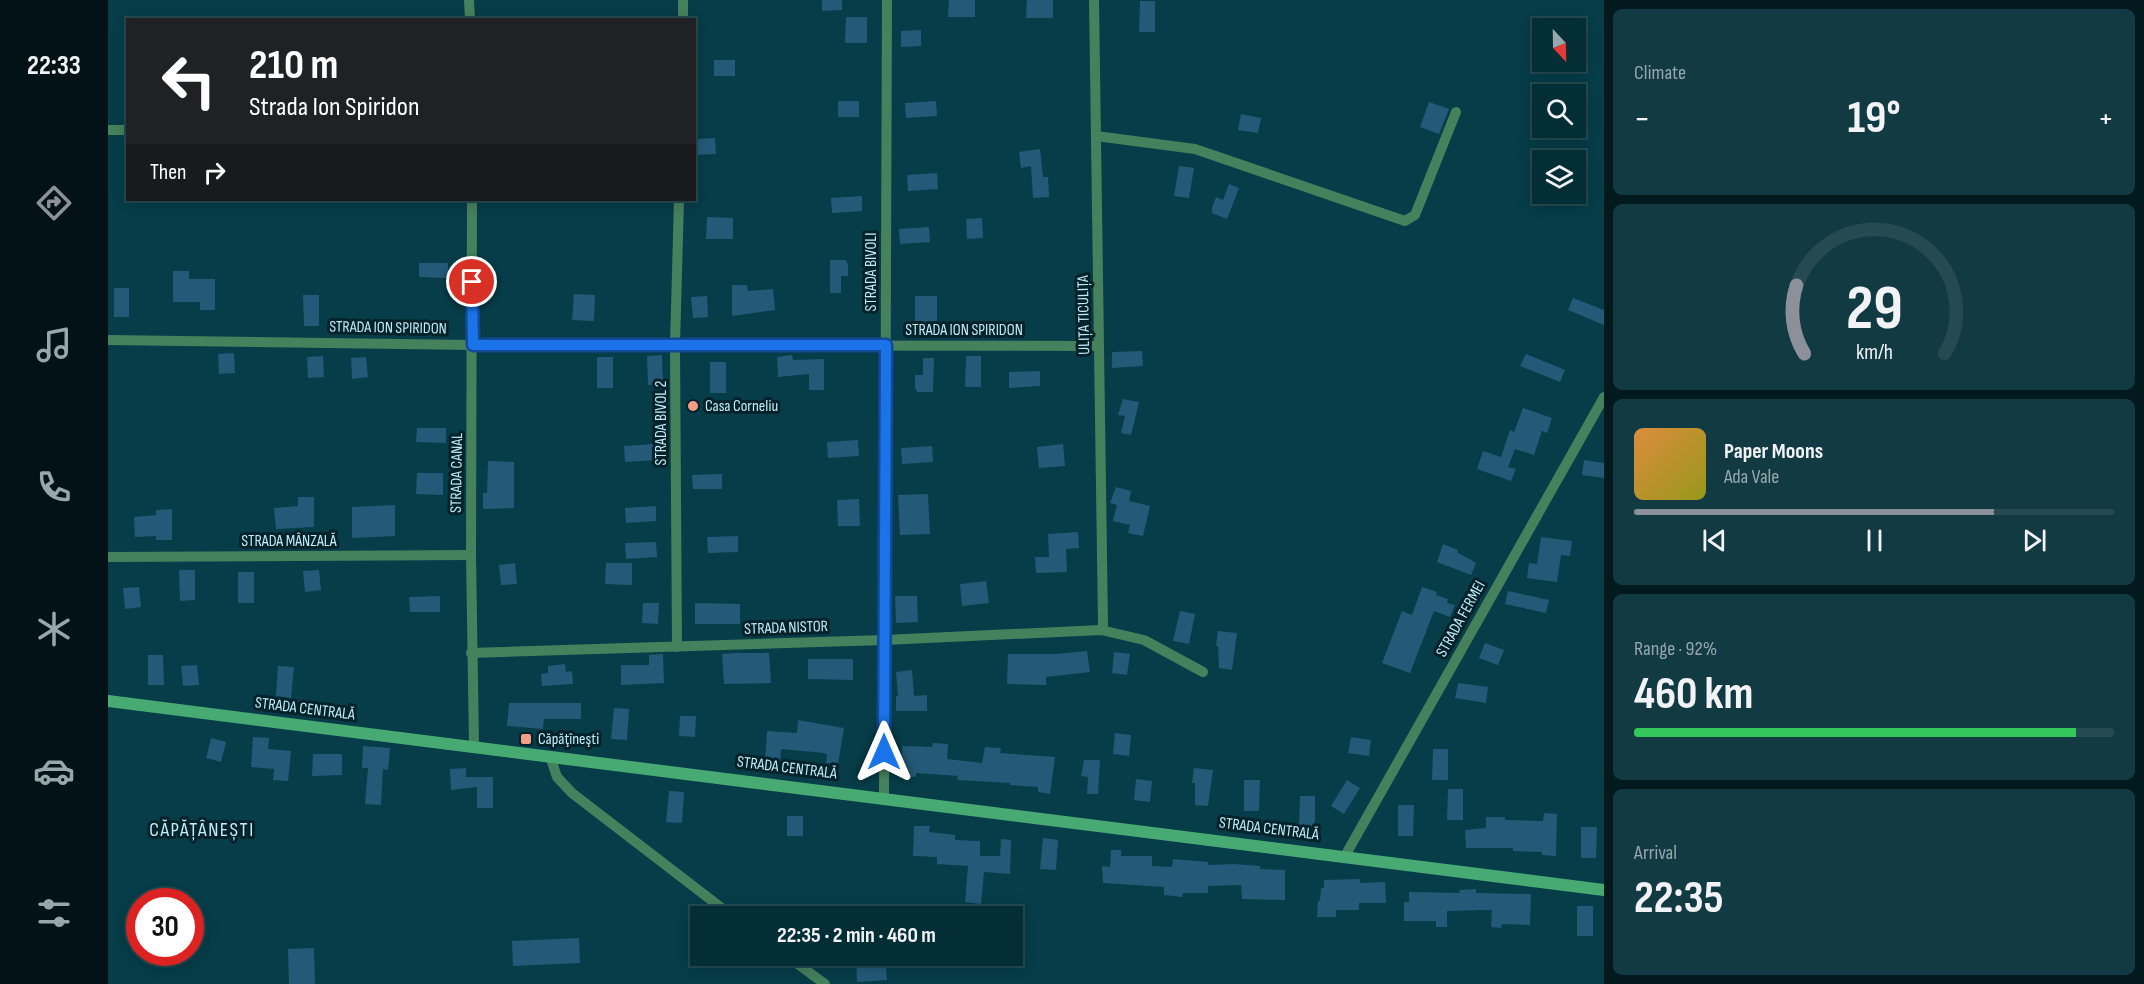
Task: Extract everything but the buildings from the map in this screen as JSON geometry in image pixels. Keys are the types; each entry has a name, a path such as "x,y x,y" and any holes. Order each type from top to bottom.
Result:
{"main road":[{"name":"STRADA CENTRALĂ","path":"108,701 884,797 1604,890"}],"street":[{"path":"469,0 470,18"},
{"path":"683,0 683,18"},
{"name":"STRADA BIVOLI","path":"884,797 887,0"},
{"name":"ULIȚA TICULIȚA","path":"1094,0 1104,625 1101,630"},
{"path":"1096,136 1195,149 1405,221 1415,215 1456,112"},
{"path":"108,130 126,130"},
{"name":"STRADA CANAL","path":"471,201 473,345 471,653 474,746"},
{"name":"STRADA BIVOL 2","path":"678,647 675,345 679,201"},
{"name":"STRADA ION SPIRIDON","path":"108,340 473,345 1099,346"},
{"name":"STRADA FERMEI","path":"1345,856 1604,397"},
{"name":"STRADA MÂNZALĂ","path":"108,556 471,555"},
{"name":"STRADA NISTOR","path":"471,653 884,640 1101,630 1153,644 1203,672"},
{"path":"550,756 557,777 572,793 719,906"},
{"path":"801,966 825,984"}],"place":[{"name":"Casa Corneliu","path":"693,406"},
{"name":"Căpăţîneşti","path":"526,739"}],"district":[{"name":"CĂPĂȚÂNEȘTI","path":"202,830"}],"route":[{"path":"472,282 473,345 886,345 884,752"}]}
